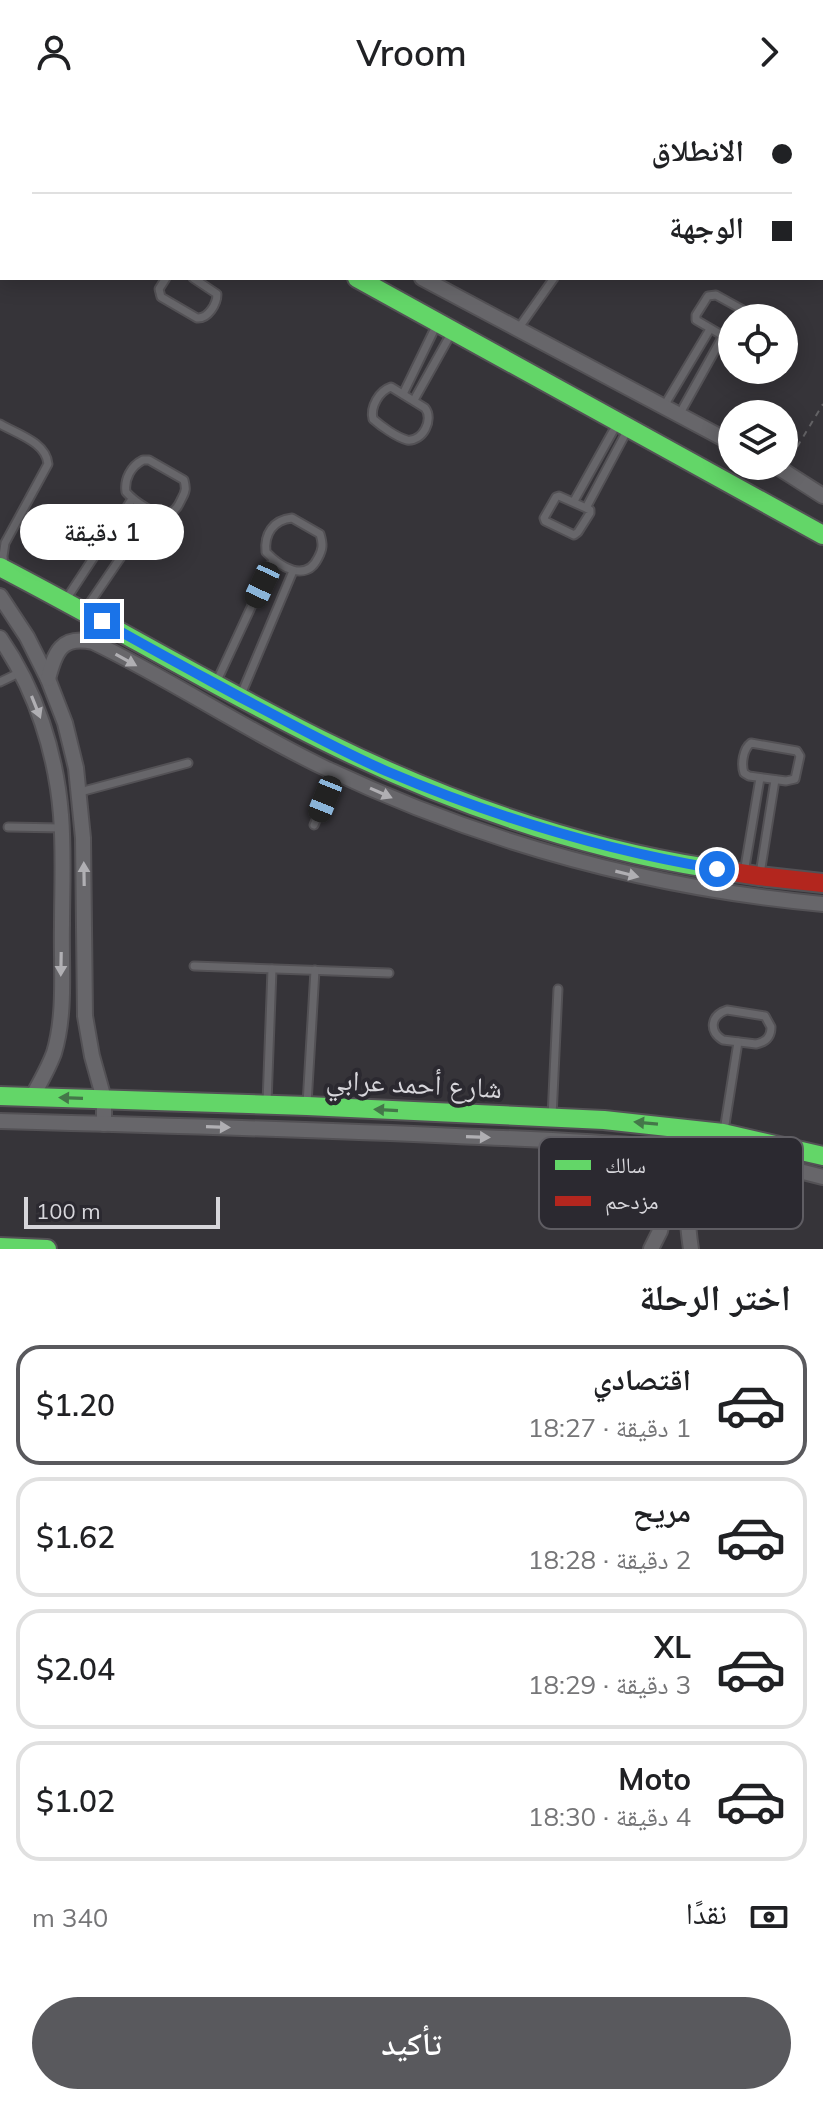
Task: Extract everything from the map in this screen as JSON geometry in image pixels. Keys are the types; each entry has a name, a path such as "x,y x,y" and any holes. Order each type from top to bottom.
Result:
{"main road":[{"path":"365,280 823,535"},
{"path":"2,568 268,713 385,770 504,816 628,851 752,875 823,883"},
{"name":"شارع أحمد عرابي","path":"0,1096 552,1117 604,1120 740,1137"},
{"name":"شارع أحمد عرابي","path":"803,1151 823,1156"},
{"path":"0,1247 47,1249"}],"street":[{"path":"426,280 718,436"},
{"path":"798,480 823,496"},
{"path":"0,596 27,637 48,679 68,734 80,792 87,1036 104,1099 104,1124"},
{"path":"0,638 21,672 40,717 59,791 62,828 61,1017 49,1066 32,1097"},
{"path":"48,679 60,648 76,640 93,642 336,773 447,820 512,843 645,878 713,891 823,904"},
{"path":"259,734 268,713"},
{"path":"58,1036 87,1036"},
{"path":"171,1102 171,1125"},
{"path":"603,1137 604,1120"},
{"path":"0,1121 539,1139"},
{"path":"718,1137 723,1133"},
{"path":"803,1172 823,1177"},
{"path":"651,1249 660,1229"},
{"path":"689,1229 691,1249"}],"lane":[{"path":"165,280 159,289 160,295 200,318 207,315 217,299 216,291 206,281"},
{"path":"518,329 553,280"},
{"path":"718,333 696,318 710,294 732,304"},
{"path":"403,394 445,327"},
{"path":"414,400 445,327"},
{"path":"664,407 710,329"},
{"path":"679,415 718,345"},
{"path":"391,387 414,400 428,410 430,420 418,437 407,440 376,422 372,415 384,390 391,387"},
{"path":"0,424 40,447 47,454 48,464 5,543 2,568"},
{"path":"574,501 624,425"},
{"path":"586,508 624,425"},
{"path":"143,460 149,460 184,480 185,493 177,508 165,514 132,499 126,492 126,481 133,467 143,460"},
{"path":"562,496 586,508 590,513 576,534 544,518 556,497 562,496"},
{"path":"65,601 132,499"},
{"path":"84,611 153,510"},
{"path":"292,518 320,534 322,551 315,565 300,572 273,560 266,552 266,538 277,522 292,518"},
{"path":"215,685 273,560"},
{"path":"240,697 293,571"},
{"path":"0,682 21,672"},
{"path":"754,743 797,751 800,756 795,779 789,782 775,780 746,775 743,771 745,749 749,745 754,743"},
{"path":"80,792 188,763"},
{"path":"314,825 336,773"},
{"path":"752,875 760,778"},
{"path":"752,875 775,780"},
{"path":"8,827 62,828"},
{"path":"194,966 389,973"},
{"path":"267,1105 272,969"},
{"path":"307,1106 315,970"},
{"path":"552,1117 558,989"},
{"path":"727,1010 761,1014 768,1019 771,1032 766,1041 756,1044 738,1042 723,1040 715,1033 713,1022 718,1013 727,1010"},
{"path":"723,1133 738,1042"}],"path":[{"path":"798,446 823,404"}],"traffic: fast":[{"path":"361,280 823,535"},
{"path":"0,567 281,719 415,782 510,819 559,834 609,848 708,868"},
{"path":"0,1096 604,1120 740,1137"},
{"path":"803,1151 823,1156"},
{"path":"0,1247 47,1249"}],"traffic: jam":[{"path":"708,868 823,883"}],"route":[{"path":"102,621 207,681 327,743 444,794 566,835 717,869"}]}
